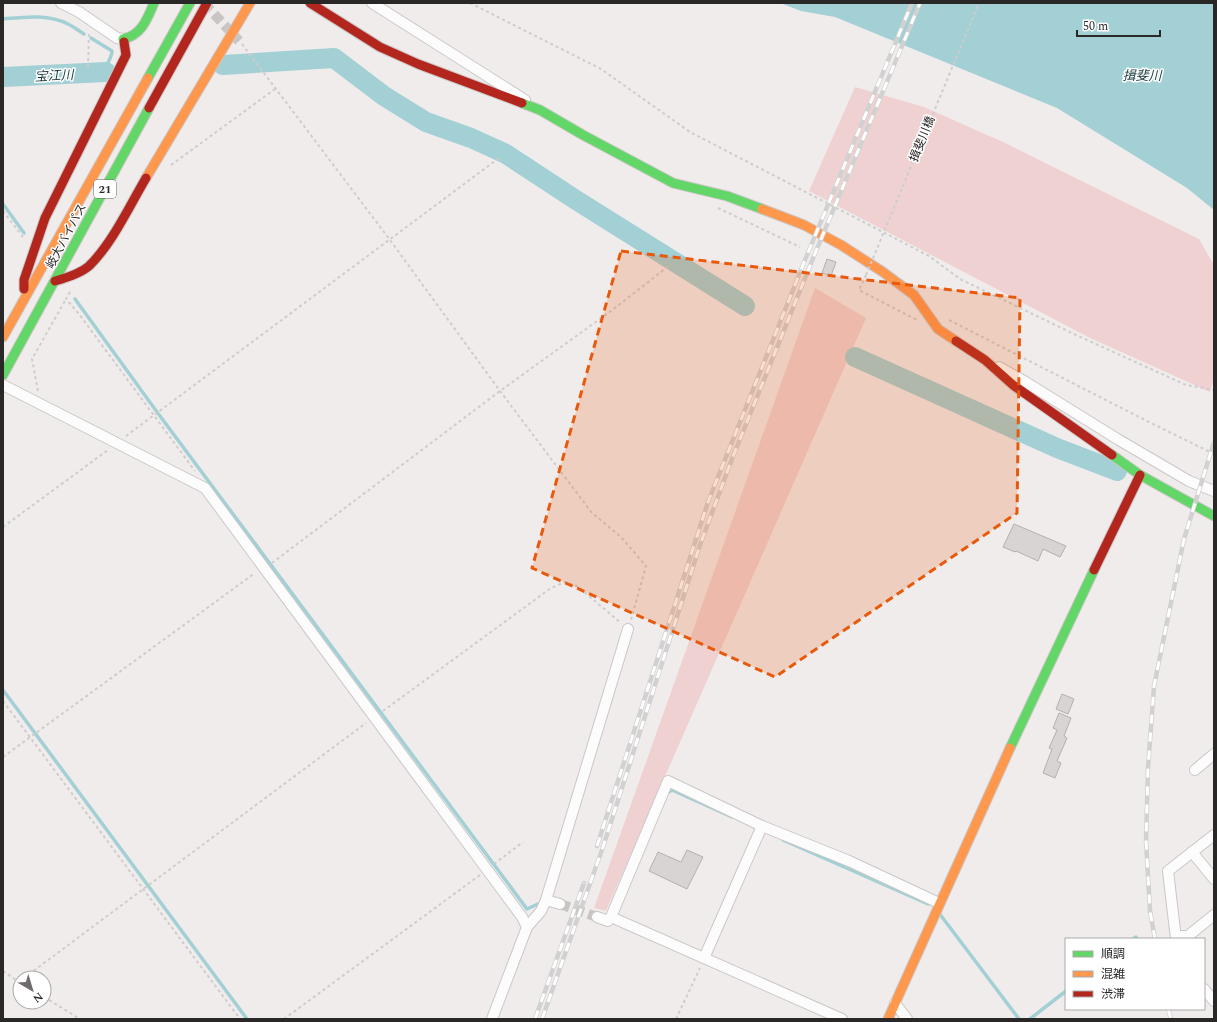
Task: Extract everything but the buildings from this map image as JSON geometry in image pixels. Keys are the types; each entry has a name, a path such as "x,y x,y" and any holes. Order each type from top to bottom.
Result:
{"main road":[{"path":"24,298 24,280 45,218 126,55 123,39 129,39 138,33 154,3"},
{"name":"岐大バイパス","path":"3,337 190,3"},
{"name":"岐大バイパス","path":"3,375 207,3"},
{"path":"55,281 69,277 88,267 107,244 250,3"},
{"path":"310,3 380,46 418,64 540,110 583,135 673,183 727,196 804,225 883,272 914,295 938,329 985,360 1013,385 1140,476 1214,516"},
{"path":"888,1019 1086,586 1135,483 1140,476"}],"street":[{"path":"61,3 70,6 117,38 123,39"},
{"path":"372,3 540,110"},
{"path":"985,360 1024,380 1113,436 1189,481 1214,491"},
{"path":"3,385 40,402 205,488 522,917 527,927"},
{"path":"492,1019 527,927 541,911 546,900 628,629"},
{"path":"1195,770 1214,754"},
{"path":"597,917 608,921 611,917 668,781 762,826 849,861 940,903"},
{"path":"704,958 762,826"},
{"path":"1214,835 1168,871 1176,938 1188,936 1214,915"},
{"path":"1192,852 1214,879"},
{"path":"546,900 560,904"},
{"path":"611,917 842,1019"},
{"path":"1205,990 1214,1001"},
{"path":"895,1003 907,1019"}],"path":[{"path":"470,3 601,69 690,132 929,256 960,279 1074,334 1186,385 1214,390"},
{"name":"揖斐川橋","path":"920,322 859,290 978,3"},
{"path":"88,67 89,28 93,21"},
{"path":"35,970 143,888 551,588 565,582 577,586 628,629 646,566 621,537 592,513 500,391 390,240 252,57"},
{"path":"168,168 275,89"},
{"path":"3,527 499,158"},
{"path":"714,205 800,247"},
{"path":"3,211 20,234"},
{"path":"3,757 270,564 500,391 611,311 670,265"},
{"path":"40,402 32,359 71,291"},
{"path":"66,299 79,314 194,468 205,488"},
{"path":"944,318 1214,454"},
{"path":"3,701 29,738 240,1019"},
{"path":"284,1019 523,842"},
{"path":"676,1019 704,958"},
{"path":"3,971 12,977"},
{"path":"52,1002 80,1019"}],"highlighted area":[{"path":"621,251 1020,298 1017,513 775,677 532,568"}],"shaded area":[{"path":"855,87 924,107 1003,142 1199,239 1214,265 1214,378 1210,392 1088,337 809,191"},
{"path":"815,288 866,318 606,911 594,908"}],"water":[{"name":"揖斐川","path":"780,3 1214,3 1214,210 1187,188 1057,108 835,17 801,11"}],"waterway":[{"path":"3,19 44,17 68,24 84,34"},
{"path":"91,38 112,51 104,72"},
{"path":"223,65 334,58 384,96 426,122 471,138 506,154 576,200 745,306"},
{"name":"宝江川","path":"3,77 106,72"},
{"path":"3,204 24,233"},
{"path":"75,299 157,412 527,909 540,903"},
{"path":"855,357 1057,448 1117,471"},
{"path":"3,690 247,1019"},
{"path":"667,793 672,790 732,817"},
{"path":"783,840 928,904"},
{"path":"939,913 1019,1019"},
{"path":"1030,1019 1065,992"}],"tunnel":[{"path":"204,3 239,41"},
{"path":"560,904 597,917"}],"railway":[{"path":"597,846 708,502 807,255 912,3"},
{"path":"542,1019 603,847 700,545 732,459 814,256 920,3"},
{"path":"1155,938 1150,911 1146,841 1148,768 1154,686 1184,539 1214,442"},
{"path":"535,1019 584,883"},
{"path":"1168,1010 1171,1019"}],"traffic: fast":[{"path":"124,42 123,39 135,34 143,26 154,3"},
{"path":"148,78 190,3"},
{"path":"522,103 540,110 583,135 673,183 727,196 762,209"},
{"path":"3,375 149,108"},
{"path":"1112,455 1140,475 1214,516"},
{"path":"1010,748 1094,570"}],"traffic: slow":[{"path":"146,178 250,3"},
{"path":"3,337 148,78"},
{"path":"762,209 804,225 841,245 883,272 914,295 938,329 956,341"},
{"path":"888,1019 1010,748"}],"traffic: jam":[{"path":"149,108 207,3"},
{"path":"310,3 380,47 418,64 522,103"},
{"path":"24,289 24,280 45,218 126,55 124,42"},
{"path":"55,281 81,271 89,266 97,257 113,236 146,178"},
{"path":"956,341 985,360 1013,385 1112,455"},
{"path":"1094,570 1140,475"}]}
